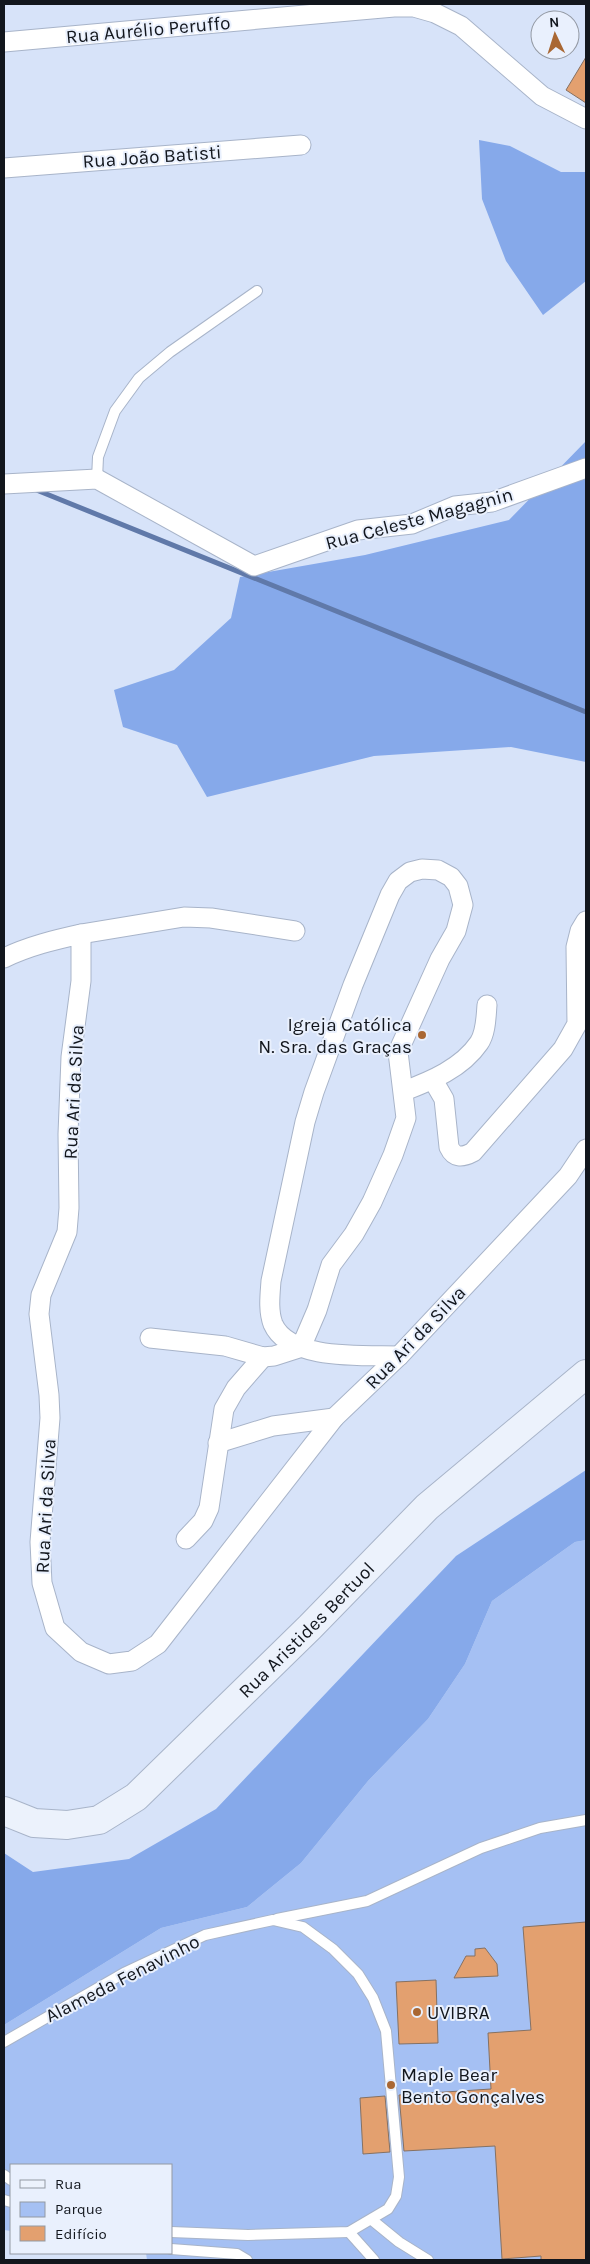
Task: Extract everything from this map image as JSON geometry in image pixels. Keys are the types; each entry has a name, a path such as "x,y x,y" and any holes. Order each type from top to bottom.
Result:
{"main road":[{"name":"Rua Aristides Bertuol","path":"4,1811 34,1823 67,1825 99,1820 136,1797 310,1628 427,1507 586,1374"}],"street":[{"name":"Rua Aurélio Peruffo","path":"4,42 394,7 414,7 435,12 461,26 542,96 586,119"},
{"name":"Rua João Batisti","path":"4,168 301,145"},
{"name":"Rua Celeste Magagnin","path":"96,479 254,566 358,530 412,524 455,506 492,502 586,468"},
{"path":"4,484 96,479"},
{"path":"150,1338 225,1346 263,1357 274,1356 299,1348 317,1310 331,1265 354,1234 372,1202 393,1155 406,1118 398,1052 440,959 456,931 462,905 458,886 451,877 438,870 422,869 410,872 398,882 390,895 353,985 304,1122 271,1281 270,1306 273,1323 282,1338 299,1348 334,1354 399,1356"},
{"path":"4,958 22,949 48,941 184,917 211,918 295,931"},
{"path":"433,1080 444,1100 449,1147 452,1153 466,1156 473,1152 563,1049 577,1024 576,947 580,931 586,921"},
{"name":"Rua Ari da Silva","path":"81,934 81,981 71,1057 67,1232 41,1295 38,1314 49,1395 50,1418 40,1542 42,1582 55,1628 81,1652 109,1664 132,1661 158,1644 334,1418 399,1356 568,1176 586,1149"},
{"path":"404,1091 433,1080 464,1058 480,1043 485,1029 487,1005"},
{"path":"186,1539 203,1521 209,1508 224,1409 236,1388 263,1357"},
{"path":"218,1443 273,1426 334,1418"}],"lane":[{"path":"96,479 98,456 115,411 139,378 170,352 257,291"},
{"path":"274,1920 367,1901 482,1848 540,1828 586,1820"},
{"name":"Alameda Fenavinho","path":"4,2042 124,1973 205,1935 274,1920 303,1927 333,1949 358,1974 373,1998 386,2031 399,2178 396,2196 388,2209 349,2232 248,2235 172,2232"},
{"path":"372,2220 399,2242 428,2260"},
{"path":"349,2232 374,2260"},
{"path":"172,2250 237,2254 247,2260"}],"green space":[{"path":"586,1540 586,2260 147,2260 146,2254 172,2254 172,2164 10,2164 10,2231 4,2230 4,2025 161,1928 247,1907 301,1863 368,1781 428,1719 465,1664 492,1601 575,1542"}],"shaded area":[{"path":"479,140 510,146 561,172 586,172 586,281 543,315 506,261 482,199"},
{"path":"586,441 586,762 511,747 374,756 207,797 177,745 123,727 114,690 174,670 231,618 240,577 365,555 509,520"},
{"path":"586,1470 586,1540 575,1542 492,1601 465,1664 428,1719 368,1781 301,1863 247,1907 161,1928 4,2025 4,1853 33,1872 129,1859 216,1809 456,1556"}],"building":[{"path":"586,57 586,103 566,90"},
{"path":"586,1922 586,2260 541,2260 541,2256 502,2259 495,2146 404,2151 399,2095 491,2089 488,2033 531,2030 523,1927"},
{"path":"485,1948 497,1964 498,1976 454,1978 466,1956 475,1956 475,1949"},
{"name":"UVIBRA","path":"436,1980 438,2043 399,2044 396,1982"},
{"path":"385,2096 390,2152 363,2154 360,2098"}],"waterway":[{"path":"34,489 586,712"}],"place":[{"name":"Igreja Católica N. Sra. das Graças","path":"422,1035"},
{"name":"UVIBRA","path":"417,2012"},
{"name":"Maple Bear Bento Gonçalves","path":"391,2085"}]}
